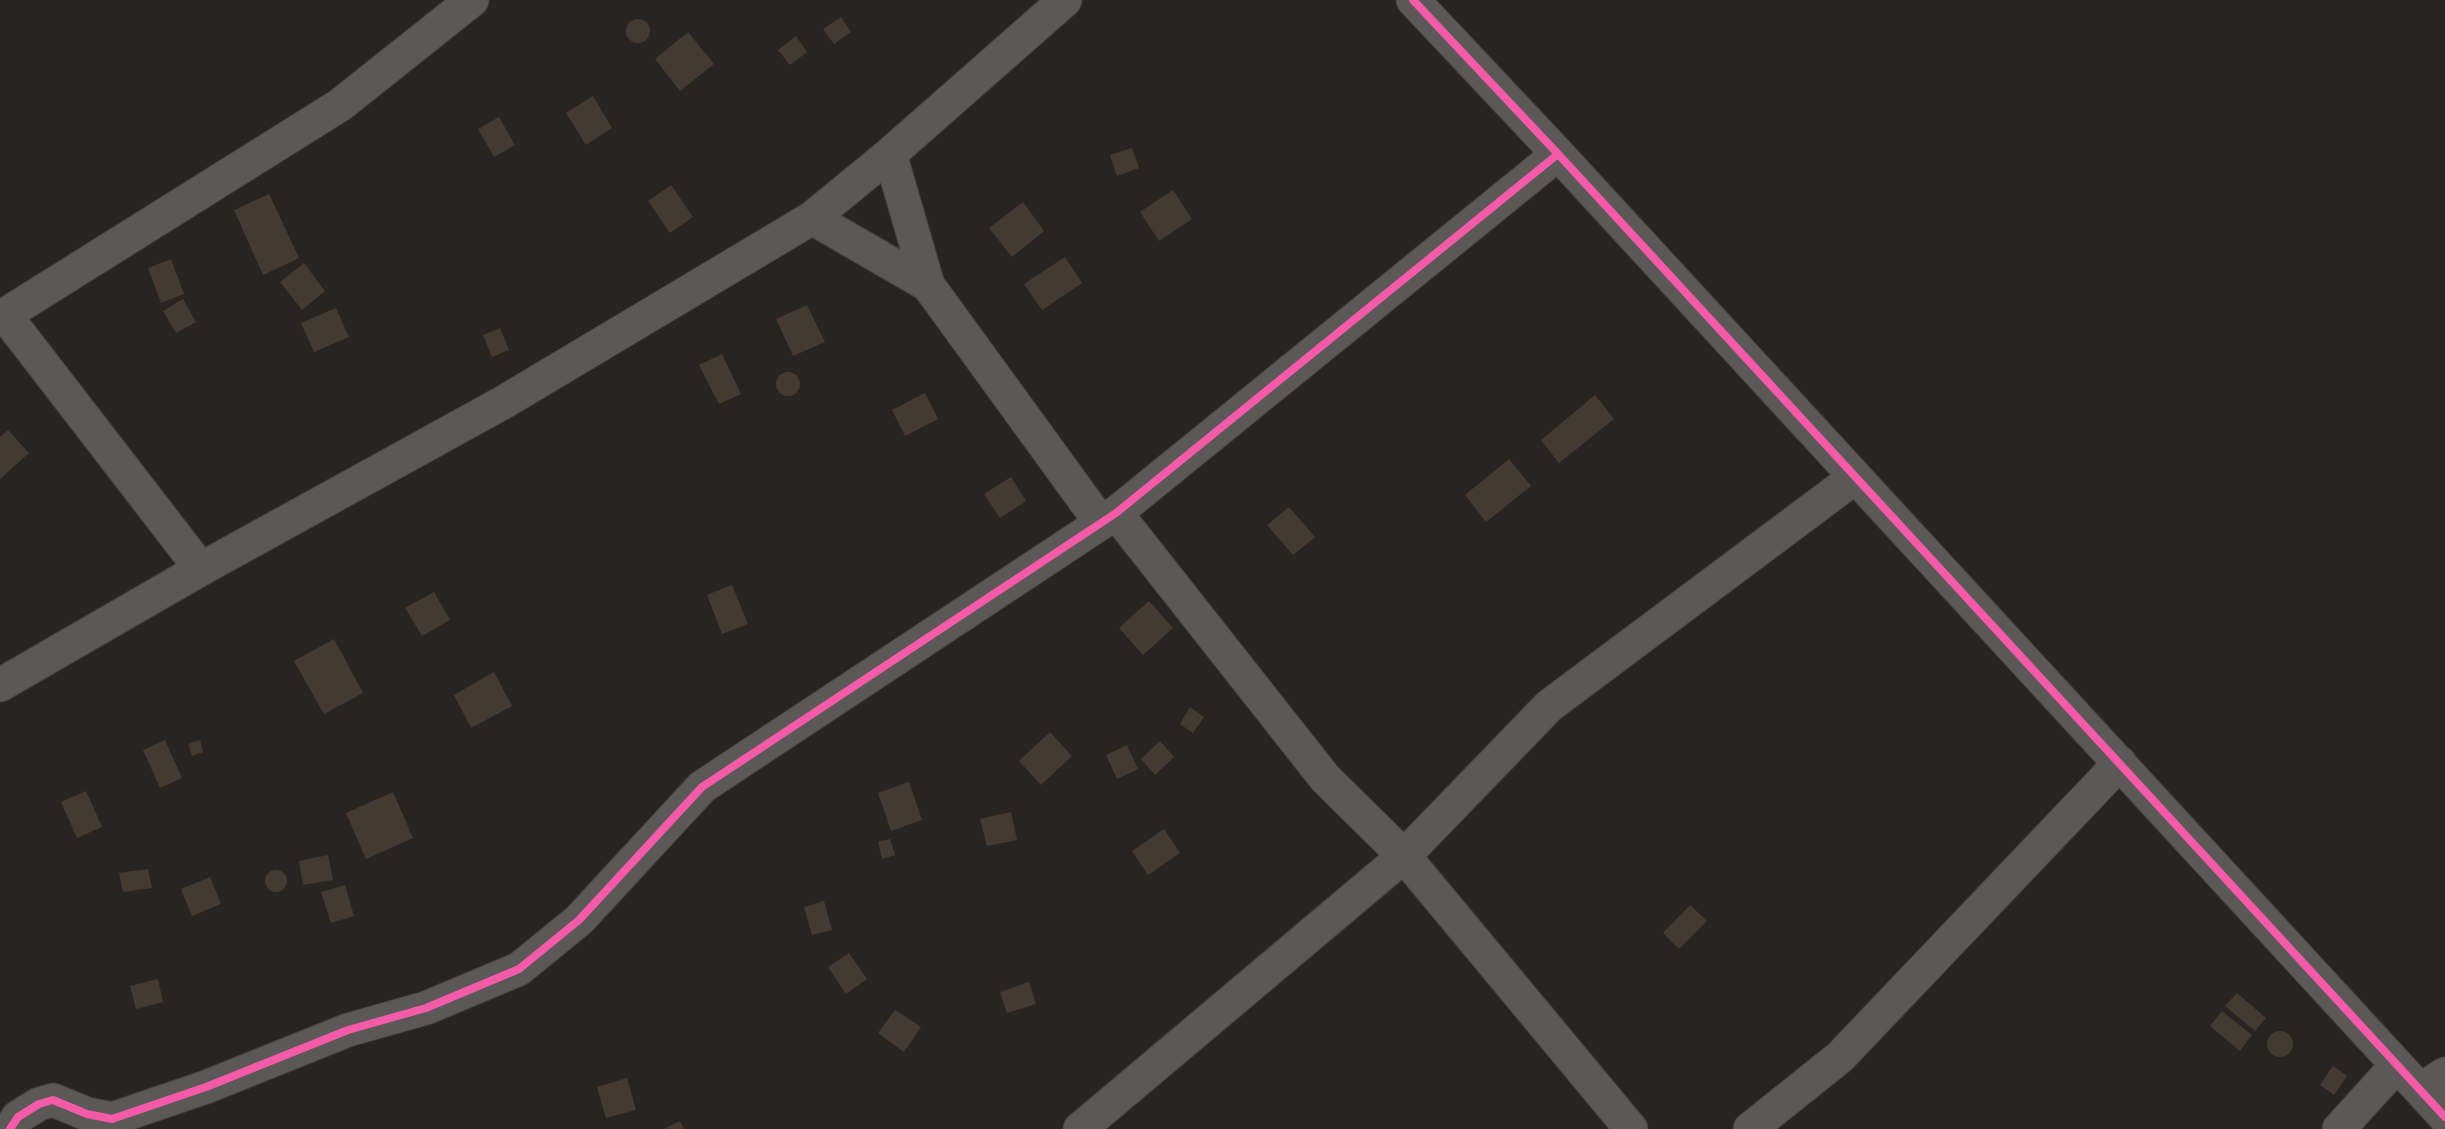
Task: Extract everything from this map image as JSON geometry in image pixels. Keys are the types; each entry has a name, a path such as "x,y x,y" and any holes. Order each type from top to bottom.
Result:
{"street":[{"path":"201,569 2,316 340,105 472,0"},
{"path":"0,685 201,569 504,402 812,218 890,154 1065,0"},
{"path":"1413,0 2120,763 2396,1066 2433,1082 2445,1117"},
{"path":"890,154 928,285 1108,518 1324,778 1404,856 1631,1129"},
{"path":"9,1129 18,1117 39,1104 53,1100 87,1114 112,1119 206,1087 348,1030 426,1008 519,969 579,920 702,787 1108,518 1558,154"},
{"path":"812,218 928,285"},
{"path":"1080,1129 1404,856 1549,706 1854,478"},
{"path":"1750,1129 1840,1057 2120,763"},
{"path":"2339,1129 2396,1066"}],"building":[{"path":"841,17 851,32 834,44 823,29"},
{"path":"638,19 646,23 650,31 646,39 638,43 630,39 626,31 630,23"},
{"path":"688,32 714,64 680,91 655,59"},
{"path":"796,36 807,52 790,65 778,50"},
{"path":"593,96 612,128 586,145 566,113"},
{"path":"499,117 515,145 494,157 478,129"},
{"path":"1132,148 1139,168 1117,176 1110,155"},
{"path":"671,185 693,217 670,233 648,201"},
{"path":"1173,190 1192,219 1159,241 1140,212"},
{"path":"269,194 299,258 263,275 234,210"},
{"path":"1023,202 1044,231 1012,257 989,228"},
{"path":"1065,257 1082,283 1042,310 1024,284"},
{"path":"171,259 184,294 161,303 148,268"},
{"path":"304,263 325,291 302,310 280,282"},
{"path":"183,299 196,322 176,333 163,311"},
{"path":"807,305 825,342 793,356 776,319"},
{"path":"336,308 349,337 314,352 301,323"},
{"path":"500,328 509,350 492,357 483,335"},
{"path":"722,354 741,394 719,404 699,365"},
{"path":"788,372 793,373 799,379 799,389 793,395 788,396 783,395 777,389 776,384 777,379 783,373"},
{"path":"925,393 938,419 905,436 892,410"},
{"path":"1595,395 1614,419 1559,463 1541,440"},
{"path":"8,430 29,453 0,479 0,437"},
{"path":"1509,459 1531,486 1486,522 1465,495"},
{"path":"1011,477 1026,501 1000,518 984,494"},
{"path":"1289,507 1315,537 1293,555 1267,525"},
{"path":"732,585 748,624 722,634 707,595"},
{"path":"434,592 450,620 422,636 405,608"},
{"path":"1149,601 1173,628 1143,655 1119,628"},
{"path":"334,639 363,693 324,714 294,661"},
{"path":"494,672 512,706 471,728 454,695"},
{"path":"1190,707 1204,717 1193,733 1180,724"},
{"path":"1050,732 1072,756 1041,785 1019,761"},
{"path":"165,740 182,778 160,788 143,750"},
{"path":"200,740 203,752 192,756 188,744"},
{"path":"1160,741 1174,757 1155,775 1141,759"},
{"path":"1127,745 1138,769 1117,779 1106,755"},
{"path":"909,782 922,820 891,831 878,793"},
{"path":"86,791 102,827 77,838 61,802"},
{"path":"393,792 413,838 366,859 346,813"},
{"path":"1011,812 1017,840 987,846 980,819"},
{"path":"1164,829 1180,853 1148,875 1132,851"},
{"path":"890,839 895,855 882,859 878,842"},
{"path":"328,855 333,880 303,885 299,861"},
{"path":"148,869 152,888 123,892 119,873"},
{"path":"276,870 284,873 287,881 284,889 276,892 268,889 265,881 268,873"},
{"path":"210,877 221,904 192,916 181,889"},
{"path":"345,885 354,916 331,923 321,892"},
{"path":"824,901 832,930 812,935 804,907"},
{"path":"1690,905 1707,921 1679,949 1663,933"},
{"path":"849,953 867,979 846,994 828,967"},
{"path":"158,979 163,1002 136,1009 130,986"},
{"path":"1029,982 1036,1004 1007,1013 1000,992"},
{"path":"2237,993 2266,1018 2255,1031 2225,1006"},
{"path":"895,1010 921,1027 904,1052 878,1033"},
{"path":"2222,1011 2252,1035 2240,1051 2210,1026"},
{"path":"2280,1031 2289,1035 2293,1044 2289,1053 2280,1057 2271,1053 2267,1044 2271,1035"},
{"path":"2333,1066 2347,1076 2334,1095 2320,1085"},
{"path":"627,1078 636,1110 606,1118 597,1087"},
{"path":"680,1121 684,1129 664,1129"}],"cycle path":[{"path":"1413,0 1558,154 2445,1117"},
{"path":"10,1129 18,1117 39,1104 53,1100 87,1114 112,1119 206,1087 348,1030 426,1008 519,969 579,920 702,787 1116,513 1558,154"}]}
